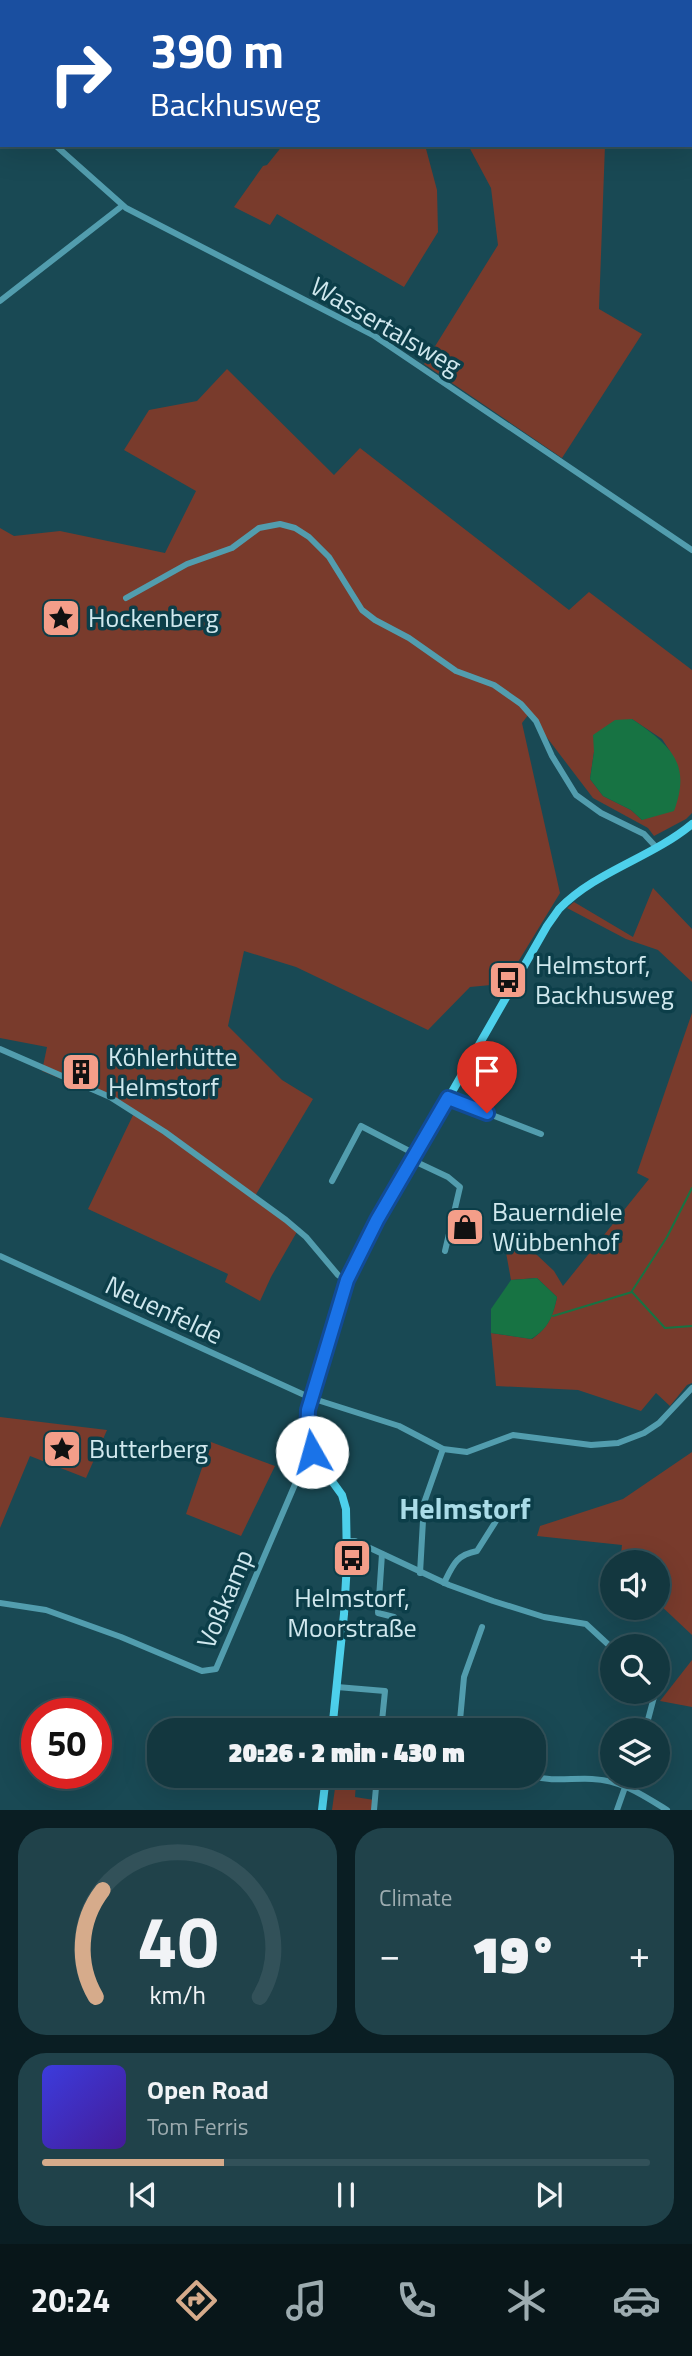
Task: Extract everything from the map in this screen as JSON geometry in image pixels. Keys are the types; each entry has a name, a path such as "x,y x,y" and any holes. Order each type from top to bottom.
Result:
{"main road":[{"path":"333,1718 344,1614 346,1509 342,1495 312,1452 307,1437 307,1424 311,1398 347,1280 413,1157 559,909 586,885 657,848 692,824"},
{"path":"322,1810 325,1788"}],"street":[{"name":"Wassertalsweg","path":"57,147 122,206 373,335 422,365 692,550"},
{"path":"0,301 122,206"},
{"path":"126,598 187,564 232,548 259,528 280,524 295,528 309,537 329,557 362,610 456,671 494,685 521,704 536,721 552,756 576,795 601,813 644,834 657,848"},
{"path":"0,1049 110,1097 165,1132 286,1220 306,1237 338,1275 347,1280"},
{"path":"448,1098 541,1134"},
{"path":"332,1181 360,1126 448,1177 460,1187 445,1251"},
{"name":"Neuenfelde","path":"0,1256 311,1398 399,1426 443,1449"},
{"path":"420,1573 424,1503 443,1449 467,1452 513,1435 591,1445 613,1444 644,1433 659,1423 692,1388"},
{"name":"Voßkamp","path":"0,1603 46,1610 121,1637 202,1671 216,1669 308,1454 312,1452"},
{"path":"444,1583 456,1561 463,1553 477,1550 496,1521"},
{"path":"347,1541 355,1541 444,1583 544,1617 586,1624 600,1637"},
{"path":"382,1554 378,1613 394,1617"},
{"path":"460,1718 464,1677 482,1627"},
{"path":"337,1687 385,1691 382,1718"},
{"path":"546,1779 600,1780"},
{"path":"374,1810 376,1788"},
{"path":"617,1810 625,1788"},
{"path":"631,1788 667,1810"}],"shaded area":[{"path":"281,147 426,147 437,190 438,232 404,287 277,214 270,225 234,207 263,166 267,165"},
{"path":"469,147 605,147 599,309 642,334 562,458 424,364 498,245 491,188"},
{"path":"227,369 334,475 360,448 569,610 589,592 692,670 692,813 654,836 648,828 593,798 529,714 522,723 560,893 504,985 502,993 491,985 470,987 428,1030 296,967 244,951 228,1026 282,1080 313,1099 255,1196 298,1230 260,1301 225,1282 228,1274 88,1209 134,1113 109,1099 42,1071 47,1047 0,1038 0,528 14,536 60,531 165,553 196,491 124,450 149,410 197,401","holes":["632,719 662,739 670,751 642,820 631,810 603,796 590,779 594,752"]},
{"path":"632,719 667,747 679,768 679,794 674,811 642,820 631,810 603,796 590,779 594,752 593,735 615,720"},
{"path":"653,888 692,929 692,982 658,950 626,939 567,908 574,902 633,937"},
{"path":"692,1013 692,1383 687,1385 670,1406 656,1393 641,1411 578,1390 496,1386 491,1333 532,1339 549,1321 557,1297 537,1278 511,1280 503,1236 520,1239 554,1271 563,1286 649,1179 637,1173"},
{"path":"537,1278 557,1297 546,1326 531,1339 491,1333 491,1309 511,1280"},
{"path":"0,1417 107,1430 86,1478 30,1456 0,1528"},
{"path":"211,1442 275,1466 241,1536 186,1514"},
{"path":"692,1452 692,1635 670,1614 670,1550 621,1550 622,1545 537,1536 540,1526 623,1499"},
{"path":"692,1660 692,1707 670,1703 670,1688"},
{"path":"335,1788 356,1788 355,1797 374,1800 373,1810 332,1810"}],"waterway":[{"path":"632,1291 667,1237 692,1188"},
{"path":"553,1316 632,1292 665,1328 692,1326"}],"place":[{"name":"Hockenberg","path":"61,618"},
{"name":"Helmstorf, Backhusweg","path":"508,980"},
{"name":"Köhlerhütte Helmstorf","path":"81,1072"},
{"name":"Bauerndiele Wübbenhof","path":"465,1227"},
{"name":"Butterberg","path":"62,1449"},
{"name":"Helmstorf, Moorstraße","path":"352,1558"}],"district":[{"name":"Helmstorf","path":"465,1509"}],"route":[{"path":"312,1452 307,1437 308,1410 337,1308 358,1256 448,1098 487,1113"}]}
